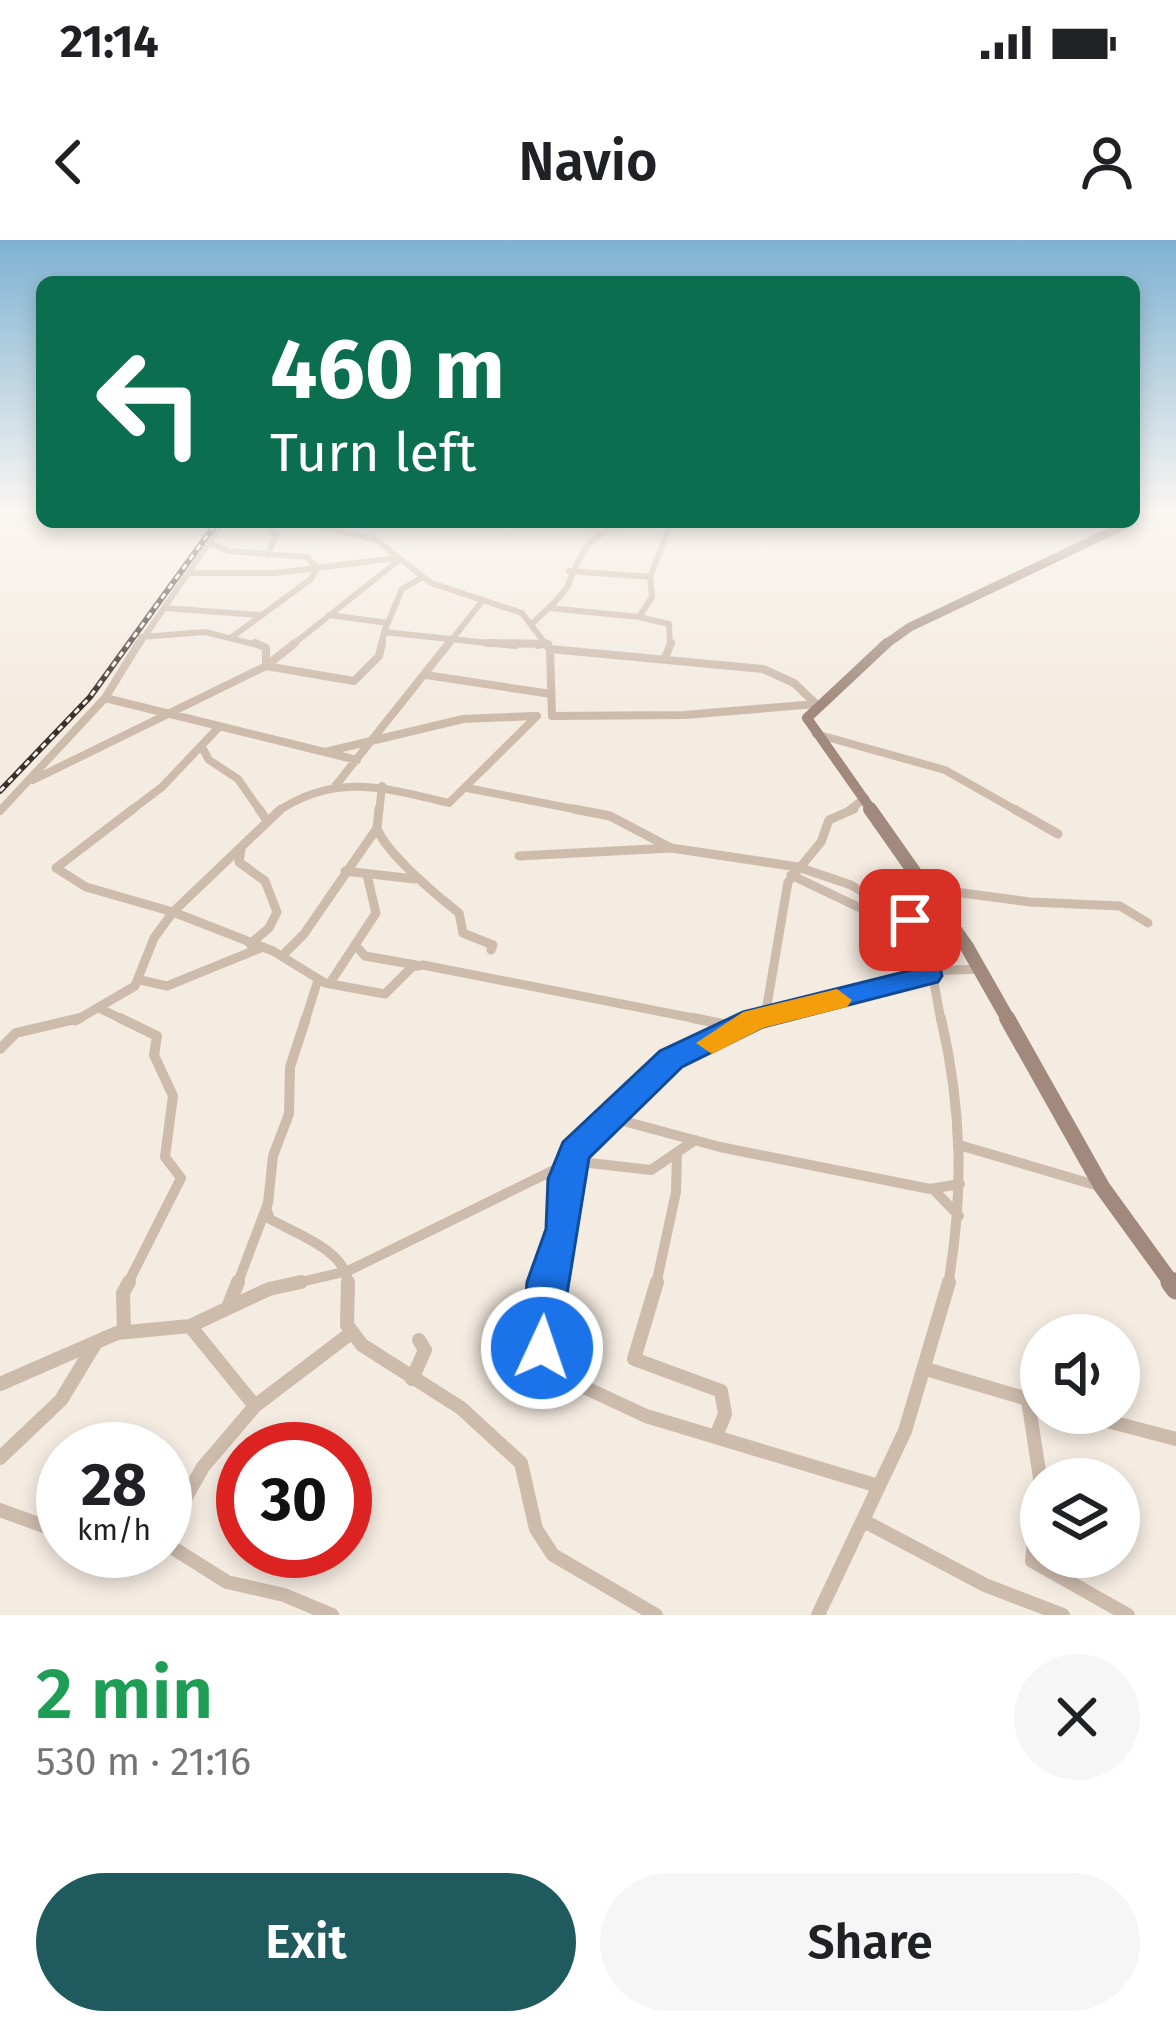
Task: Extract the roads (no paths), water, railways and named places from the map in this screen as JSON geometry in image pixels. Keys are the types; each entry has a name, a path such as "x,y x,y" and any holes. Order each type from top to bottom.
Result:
{"street":[{"path":"0,812 105,698 129,667 141,637 186,576"},
{"path":"232,637 313,576"},
{"path":"33,780 266,666 376,576"},
{"path":"534,622 569,576"},
{"path":"629,576 650,578 652,597 639,616"},
{"path":"1017,576 910,627 816,704 808,718 981,969 1102,1187 1176,1289"},
{"path":"266,666 357,680 379,656 402,589 421,578 515,609 534,622 549,646 552,716"},
{"path":"336,785 483,600"},
{"path":"164,608 260,615"},
{"path":"548,608 639,616 668,624 671,640 665,658"},
{"path":"329,615 448,640 549,646 775,672 816,704"},
{"path":"141,637 178,633 232,637 266,648 266,666"},
{"path":"426,675 551,694"},
{"path":"105,698 357,760"},
{"path":"325,752 463,718 685,715 816,704"},
{"path":"0,1027 21,1031 72,1023 101,1009 140,980 154,938 173,912 266,819 291,802 336,785 382,786 445,804 537,716"},
{"path":"218,728 203,749 128,816 56,868 94,891 173,912 263,947 324,981 385,994 416,964"},
{"path":"816,734 950,772 1058,834"},
{"path":"203,749 209,760 238,779 266,819"},
{"path":"382,786 380,840 407,861 414,878 459,913 464,933 493,945 491,950"},
{"path":"466,788 610,816 671,848"},
{"path":"765,1017 795,871 821,842 829,820 865,798"},
{"path":"281,956 304,934 377,828"},
{"path":"519,856 671,848 851,885 918,930"},
{"path":"241,849 239,862 265,881 277,912 269,928 250,944"},
{"path":"821,1614 914,1416 957,1255 956,1094 918,930 909,861"},
{"path":"795,871 850,908 918,930"},
{"path":"345,872 414,878"},
{"path":"228,1307 266,1208 273,1156 288,1119 290,1067 324,981 356,946 378,907 367,874"},
{"path":"925,888 1030,902 1120,906 1148,923"},
{"path":"356,946 365,956 640,1004 697,1022 738,1027"},
{"path":"140,980 158,987 177,983 263,947"},
{"path":"0,1384 124,1332 190,1326 268,1289 348,1271 554,1169 573,1156 661,1065 738,1027 927,973 981,969"},
{"path":"101,1009 157,1036 154,1055 173,1096 165,1157 181,1178 123,1293 124,1332"},
{"path":"0,1048 21,1031"},
{"path":"612,1118 695,1141 933,1189 960,1184"},
{"path":"573,1156 651,1170 695,1141"},
{"path":"959,1145 1102,1187"},
{"path":"677,1153 676,1192 661,1268 634,1359 721,1391 724,1414 716,1436"},
{"path":"573,1156 564,1229 546,1282 539,1364 628,1409 878,1486"},
{"path":"933,1189 958,1216"},
{"path":"266,1208 270,1220 326,1248 348,1271"},
{"path":"348,1271 344,1301 350,1333 461,1408 520,1463 536,1529 553,1555 656,1615"},
{"path":"190,1326 255,1406"},
{"path":"192,1488 203,1467 255,1406 350,1333"},
{"path":"412,1379 425,1349 419,1340"},
{"path":"0,1458 62,1400 95,1342"},
{"path":"926,1369 1020,1398"},
{"path":"1140,1430 1176,1439"},
{"path":"1037,1434 1040,1478 1032,1561 1128,1615"},
{"path":"0,1510 36,1523"},
{"path":"864,1521 985,1585 1063,1615"},
{"path":"192,1558 227,1582 284,1595 332,1615"}],"railway":[{"path":"0,791 90,697 178,576"}]}
